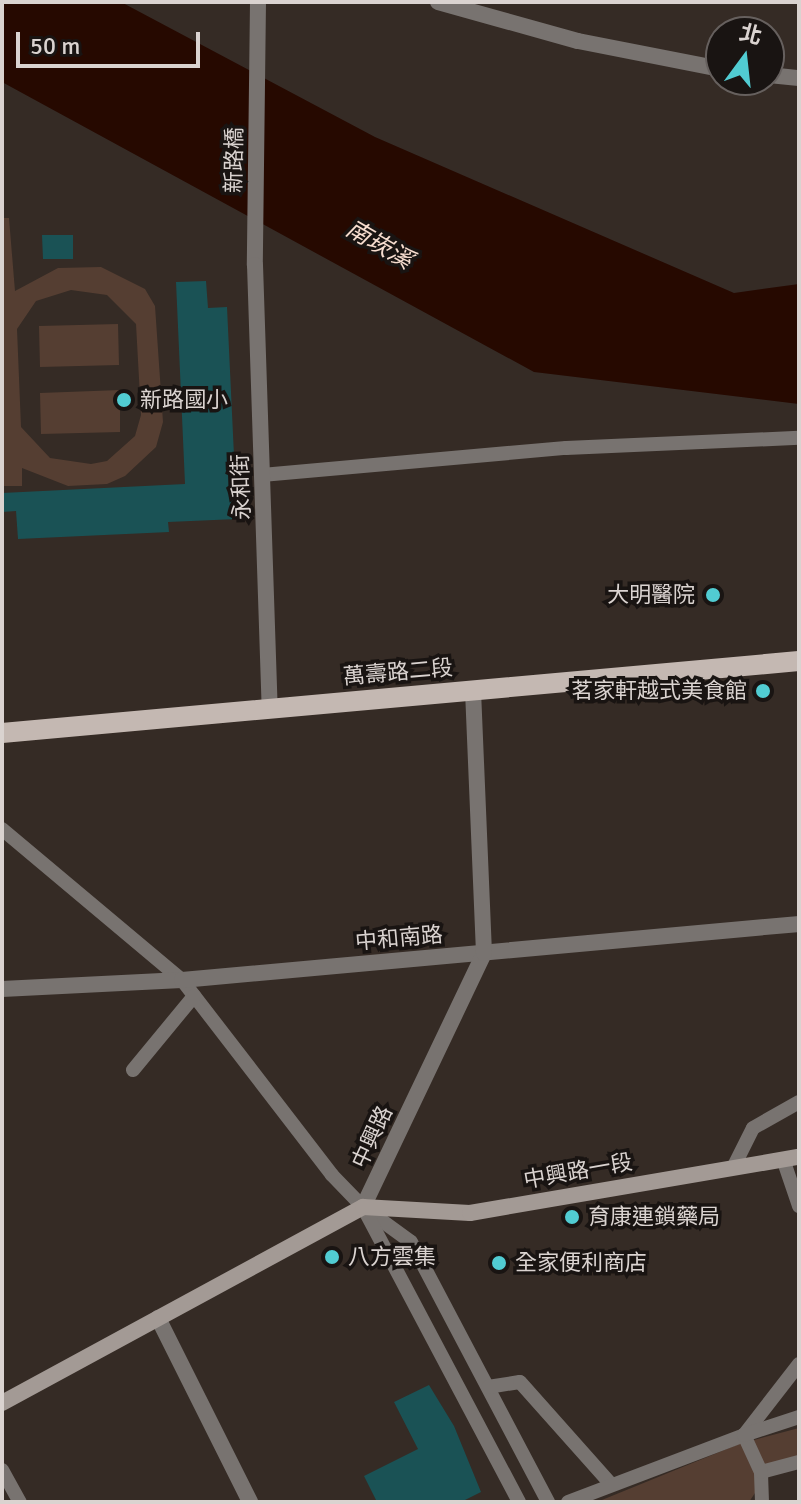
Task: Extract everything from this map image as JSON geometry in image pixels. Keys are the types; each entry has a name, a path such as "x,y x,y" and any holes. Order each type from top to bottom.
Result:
{"main road":[{"name":"萬壽路二段","path":"2,733 799,661"}],"street":[{"name":"新路橋","path":"255,265 258,2"},
{"path":"438,2 475,7 578,41 705,66"},
{"name":"永和街","path":"255,265 270,708"},
{"name":"中興路","path":"363,1207 484,953 473,690"},
{"name":"中和南路","path":"2,989 182,980 799,924"},
{"name":"中興路一段","path":"363,1207 470,1213 791,1158"},
{"path":"2,1403 363,1207"},
{"path":"158,1318 250,1502"}],"lane":[{"path":"262,475 566,448 799,438"},
{"path":"2,829 182,980 363,1207 519,1502"},
{"path":"133,1070 194,996"},
{"path":"734,1166 753,1128 799,1102"},
{"path":"791,1158 799,1206"},
{"path":"363,1207 411,1242 548,1502"},
{"path":"744,1435 799,1364"},
{"path":"488,1387 520,1382 611,1484"},
{"path":"568,1502 799,1417"},
{"path":"744,1435 761,1472 762,1502"},
{"path":"761,1472 799,1462"},
{"path":"2,1470 20,1502"}],"shaded area":[{"path":"2,218 9,218 15,291 58,268 101,267 145,289 155,306 163,422 156,447 125,476 107,484 68,486 22,468 22,486 3,486","holes":["71,290 107,295 136,324 141,415 135,436 107,461 91,464 50,458 21,427 17,329 36,301"]},
{"path":"118,324 119,365 40,367 39,326"},
{"path":"120,390 120,432 41,434 40,393"},
{"path":"799,1428 799,1458 771,1469 749,1502 597,1502 739,1444"}],"water":[{"name":"南崁溪","path":"2,2 121,2 375,137 734,293 799,284 799,404 534,372 2,82"}],"building":[{"path":"42,235 73,235 73,259 43,259"},
{"path":"206,281 208,308 227,307 237,519 168,522 169,532 18,539 16,511 2,512 2,493 185,484 176,282"},
{"path":"429,1385 454,1426 481,1492 461,1502 377,1502 364,1476 418,1449 394,1402"}],"place":[{"name":"新路國小","path":"124,400"},
{"name":"大明醫院","path":"713,595"},
{"name":"茗家軒越式美食館","path":"763,691"},
{"name":"育康連鎖藥局","path":"572,1217"},
{"name":"八方雲集","path":"332,1257"},
{"name":"全家便利商店","path":"499,1263"}]}
